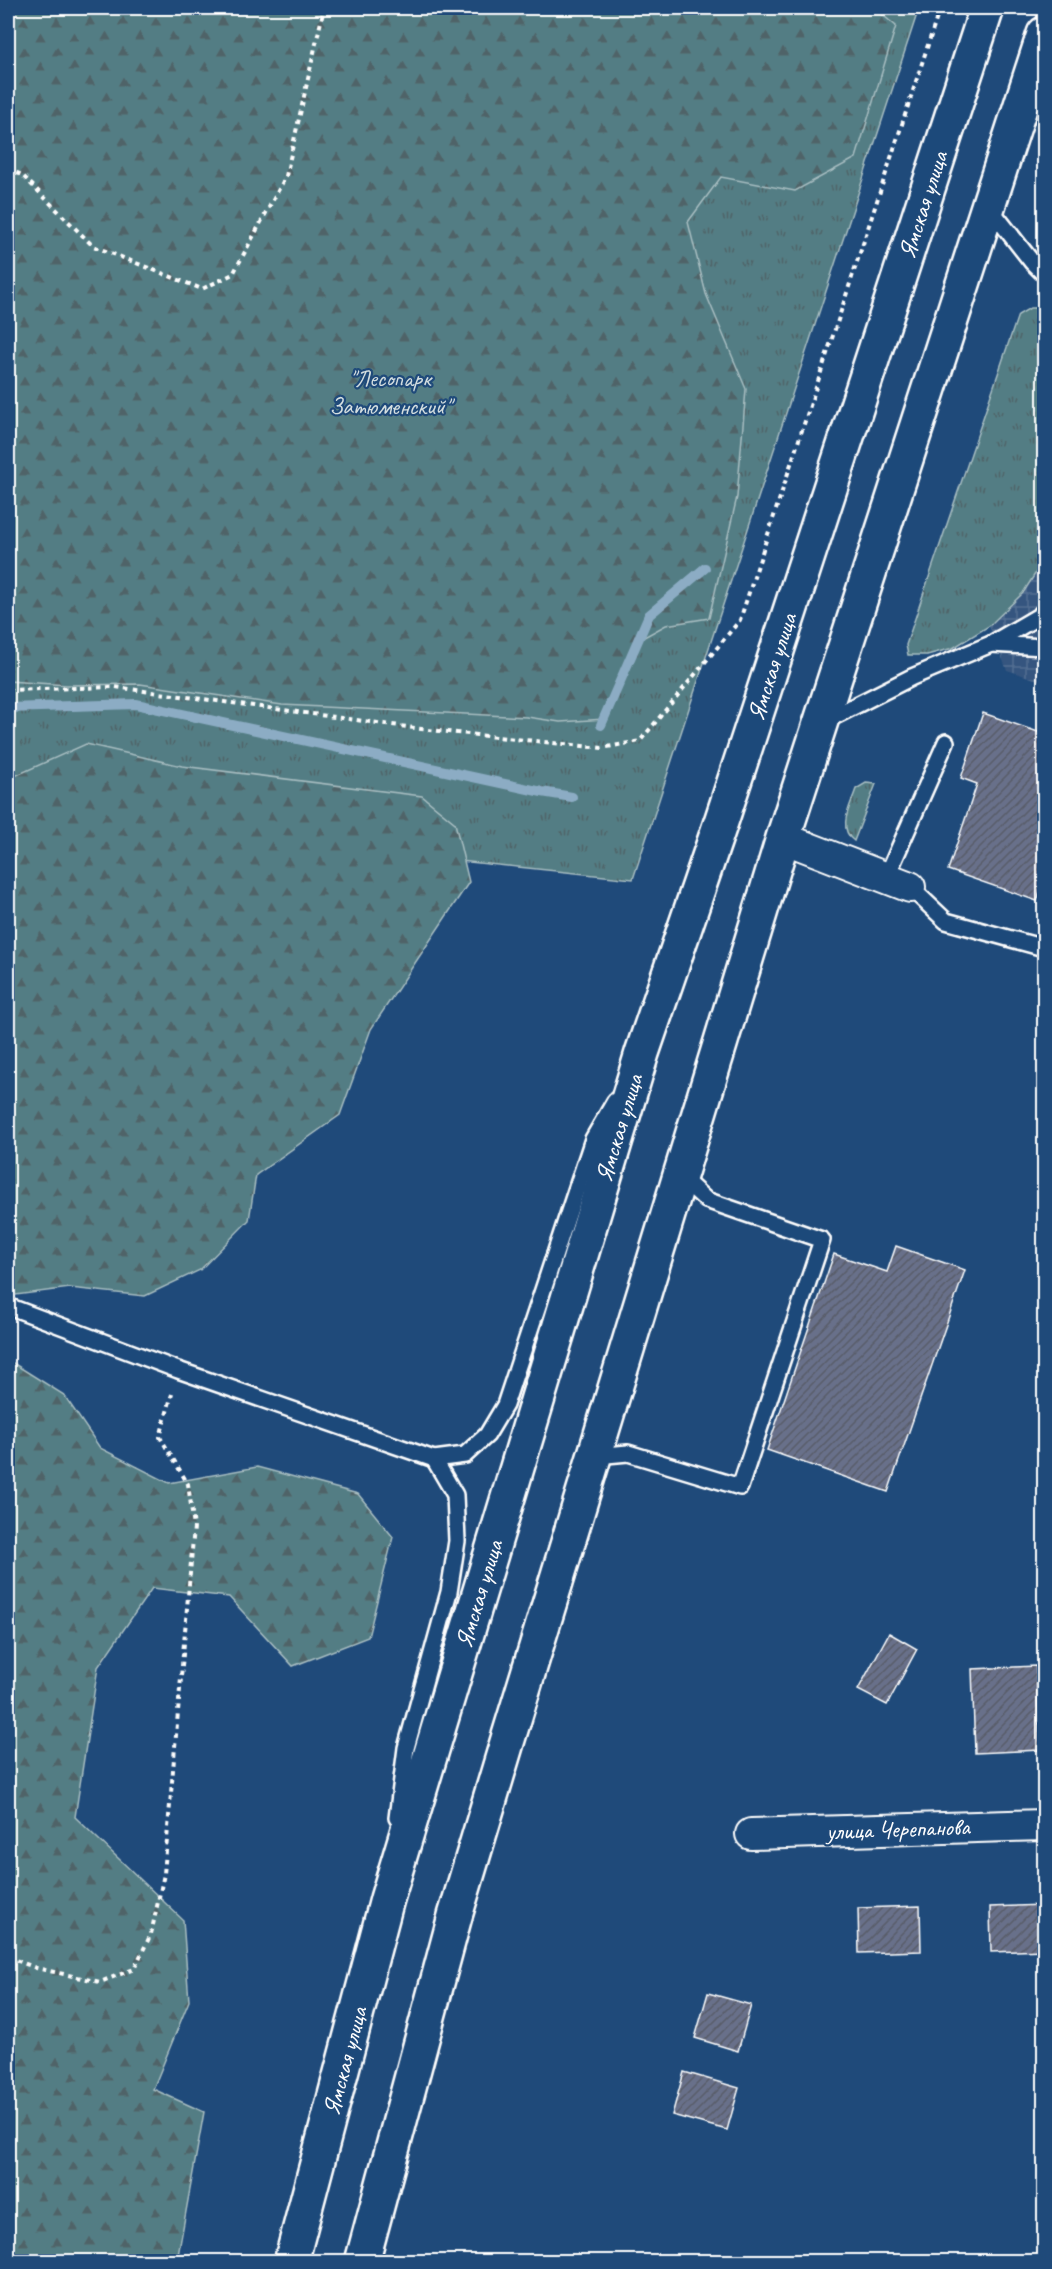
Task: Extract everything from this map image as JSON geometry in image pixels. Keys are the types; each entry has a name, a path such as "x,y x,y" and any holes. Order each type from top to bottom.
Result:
{"main road":[{"name":"Ямская улица","path":"291,2262 387,1899 642,1053 722,819 987,8"},
{"path":"362,2262 459,1905 511,1728 783,838 1044,34"}],"street":[{"path":"783,838 898,883"},
{"name":"улица Черепанова","path":"751,1834 1044,1825"}],"lane":[{"path":"988,207 1044,274"},
{"path":"821,724 912,677 991,644 1044,611"},
{"path":"991,644 1044,647"},
{"path":"946,742 898,883 946,921 1044,948"},
{"path":"8,1306 178,1370 434,1459 465,1455 487,1436 505,1405 593,1139 642,1053"},
{"path":"596,1456 628,1454 740,1487 822,1240 706,1200 681,1177"},
{"path":"387,1899 406,1748 449,1592 457,1541 455,1495 434,1459"}],"path":[{"path":"8,169 22,175 93,246 202,289 233,274 286,176 324,8"},
{"path":"8,690 115,687 429,730 602,748 640,741 740,620 940,8"},
{"path":"8,1957 36,1968 99,1982 134,1969 151,1934 164,1874 194,1527 188,1484 160,1437 178,1370"}],"shaded area":[{"path":"1044,560 1044,682 1007,670 989,626 1023,593"}],"green space":[{"name":"\"Лесопарк Затюменский\"","path":"8,8 919,8 633,879 8,814"},
{"name":"\"Лесопарк Затюменский\"","path":"8,8 874,8 896,26 856,158 795,191 721,177 688,222 706,294 746,389 737,497 709,618 666,625 635,642 605,719 560,722 527,717 282,705 140,684 67,685 8,681"},
{"path":"1030,308 1044,308 1044,560 1023,593 989,626 953,648 927,655 908,655 906,645 1018,315"},
{"path":"86,744 182,766 422,796 455,823 469,882 371,1029 340,1115 256,1175 249,1220 200,1270 145,1296 70,1288 8,1296 8,779"},
{"path":"866,783 876,784 854,841 846,830 846,817 856,789"},
{"path":"8,1360 64,1395 100,1448 169,1483 257,1467 358,1494 393,1537 368,1637 293,1666 229,1597 152,1588 98,1667 75,1817 183,1920 189,2001 153,2089 204,2112 177,2261 8,2261"}],"building":[{"path":"983,713 1044,734 1044,878 1037,901 948,870 977,784 961,778"},
{"path":"896,1246 965,1270 888,1492 767,1450 834,1254 887,1272"},
{"path":"889,1633 917,1649 887,1705 858,1690"},
{"path":"1036,1666 1040,1750 975,1753 972,1669"},
{"path":"1044,1905 1044,1950 991,1952 990,1907"},
{"path":"920,1906 921,1951 859,1953 858,1908"},
{"path":"708,1993 751,2005 738,2051 695,2038"},
{"path":"684,2072 739,2088 727,2130 672,2115"}],"waterway":[{"path":"601,725 649,615 705,568"},
{"path":"8,708 136,704 572,797"}]}
